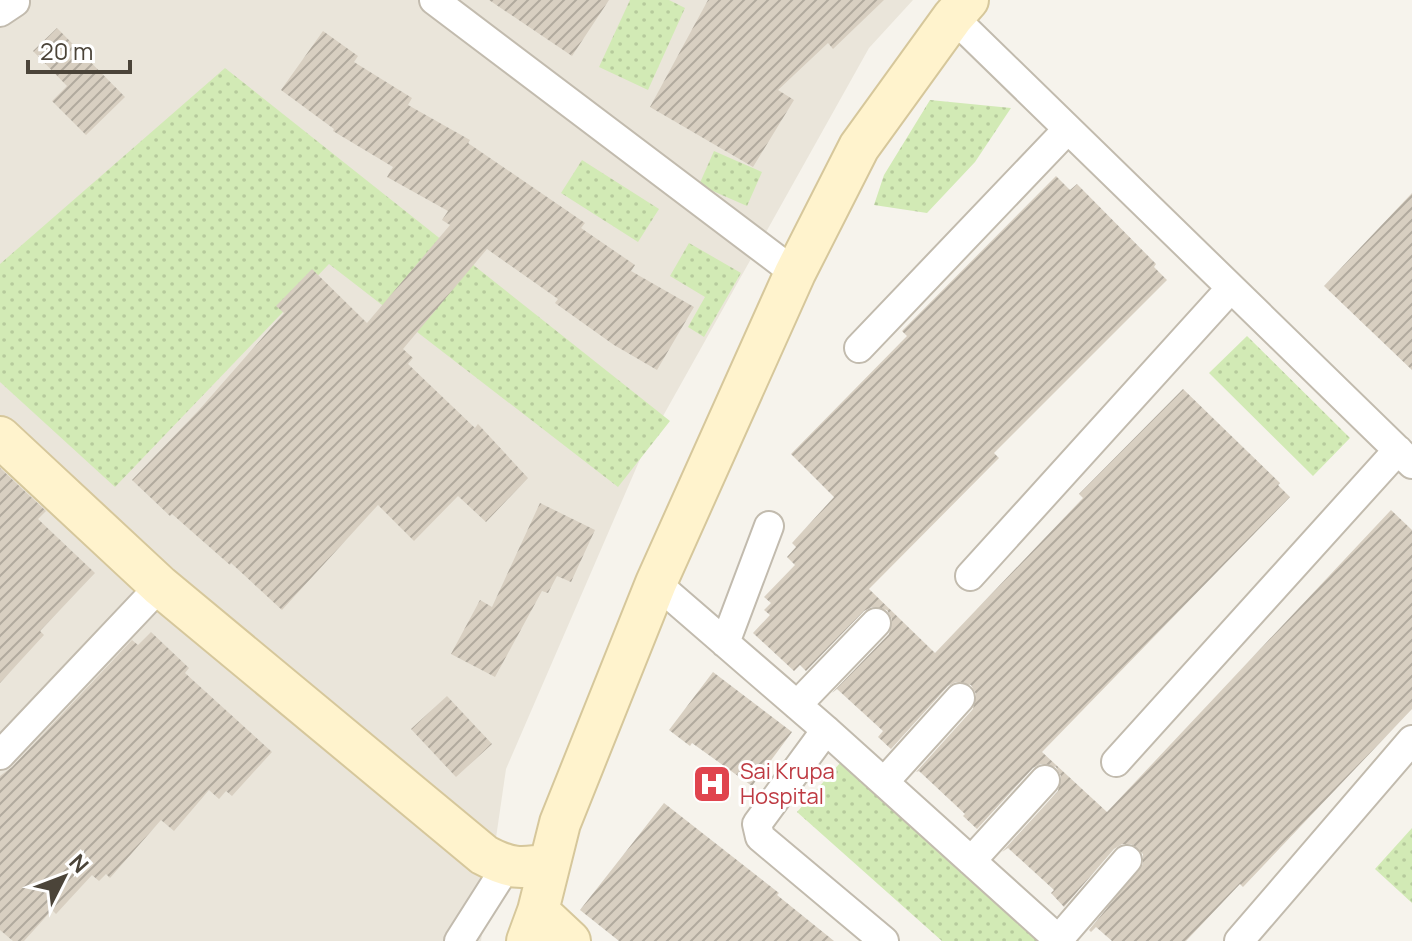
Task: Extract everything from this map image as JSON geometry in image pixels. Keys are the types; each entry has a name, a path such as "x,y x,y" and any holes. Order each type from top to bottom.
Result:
{"street":[{"path":"434,0 795,273"},
{"path":"570,941 532,926 560,823 656,583 795,273 859,147 960,8 1068,129 1405,457 1116,762"},
{"path":"859,348 1068,129"},
{"path":"970,576 1231,288"},
{"path":"0,437 160,586 484,855 506,867 549,864"},
{"path":"725,643 769,526"},
{"path":"656,583 826,730 1059,940 1127,860"},
{"path":"0,755 160,586"},
{"path":"797,705 876,623"},
{"path":"884,782 960,698"},
{"path":"826,730 757,824 760,837 884,941"},
{"path":"1239,941 1412,740"},
{"path":"971,861 1045,780"},
{"path":"459,941 506,867"}],"shaded area":[{"path":"0,0 913,0 869,48 644,450 506,769 481,941 0,941"}],"green space":[{"path":"630,0 669,0 685,8 648,90 599,67"},
{"path":"225,68 670,421 618,487 329,264 115,487 0,382 0,264"},
{"path":"930,100 1011,108 975,162 927,213 874,205 884,175"},
{"path":"714,151 762,172 747,206 699,185"},
{"path":"582,160 659,209 638,242 561,193"},
{"path":"689,243 741,273 704,337 688,327 705,297 670,276"},
{"path":"1247,336 1350,438 1313,476 1209,373"},
{"path":"840,763 1041,941 942,941 797,812"},
{"path":"1412,828 1412,903 1375,869"}],"building":[{"path":"489,0 609,0 572,56"},
{"path":"708,0 884,0 833,49 828,43 778,90 794,100 753,167 650,107"},
{"path":"57,28 125,97 86,135 52,101 67,86 33,51"},
{"path":"323,31 358,56 354,62 412,98 408,105 470,140 468,143 585,223 581,228 635,265 631,271 694,307 657,370 614,345 555,303 558,299 487,249 403,349 413,358 408,364 475,428 478,424 528,478 486,522 458,496 414,541 378,505 282,610 132,480 199,410 284,313 276,306 312,269 367,323 450,225 442,220 448,211 387,177 393,167 333,131 281,90"},
{"path":"1056,176 1070,190 1077,184 1156,264 1154,267 1167,280 994,453 999,458 869,589 935,653 1083,498 1079,494 1183,389 1280,483 1278,485 1290,497 1042,752 1107,812 1391,510 1412,530 1412,709 1243,887 1240,884 1186,941 1112,941 1096,927 1091,932 1089,930 1143,864 1143,854 1131,844 1122,844 1114,849 1064,907 1051,893 1054,890 1008,848 1002,852 1058,791 1061,776 1056,767 1041,764 1033,768 977,829 919,771 916,772 973,709 976,694 971,685 956,682 948,686 891,749 878,737 883,731 837,689 832,693 889,634 892,619 887,610 872,607 864,611 806,671 800,665 794,671 753,633 770,615 764,610 771,603 764,597 795,565 787,557 796,547 792,543 834,497 791,454 907,336 902,331"},
{"path":"1412,193 1412,370 1324,286"},
{"path":"0,468 46,511 38,519 95,573 40,631 44,635 0,683"},
{"path":"540,503 595,530 571,582 557,576 548,593 542,591 495,677 451,654 480,600 492,607"},
{"path":"151,632 189,668 185,673 272,752 232,796 226,791 219,799 209,790 174,831 161,820 110,878 106,874 99,881 92,875 56,914 52,910 24,941 13,941 0,930 0,776 132,640 138,645"},
{"path":"713,672 792,732 752,786 669,730"},
{"path":"447,696 492,744 456,777 411,729"},
{"path":"664,803 779,893 777,895 834,941 619,941 580,910"}],"place":[{"name":"Sai Krupa Hospital","path":"712,784"}]}
